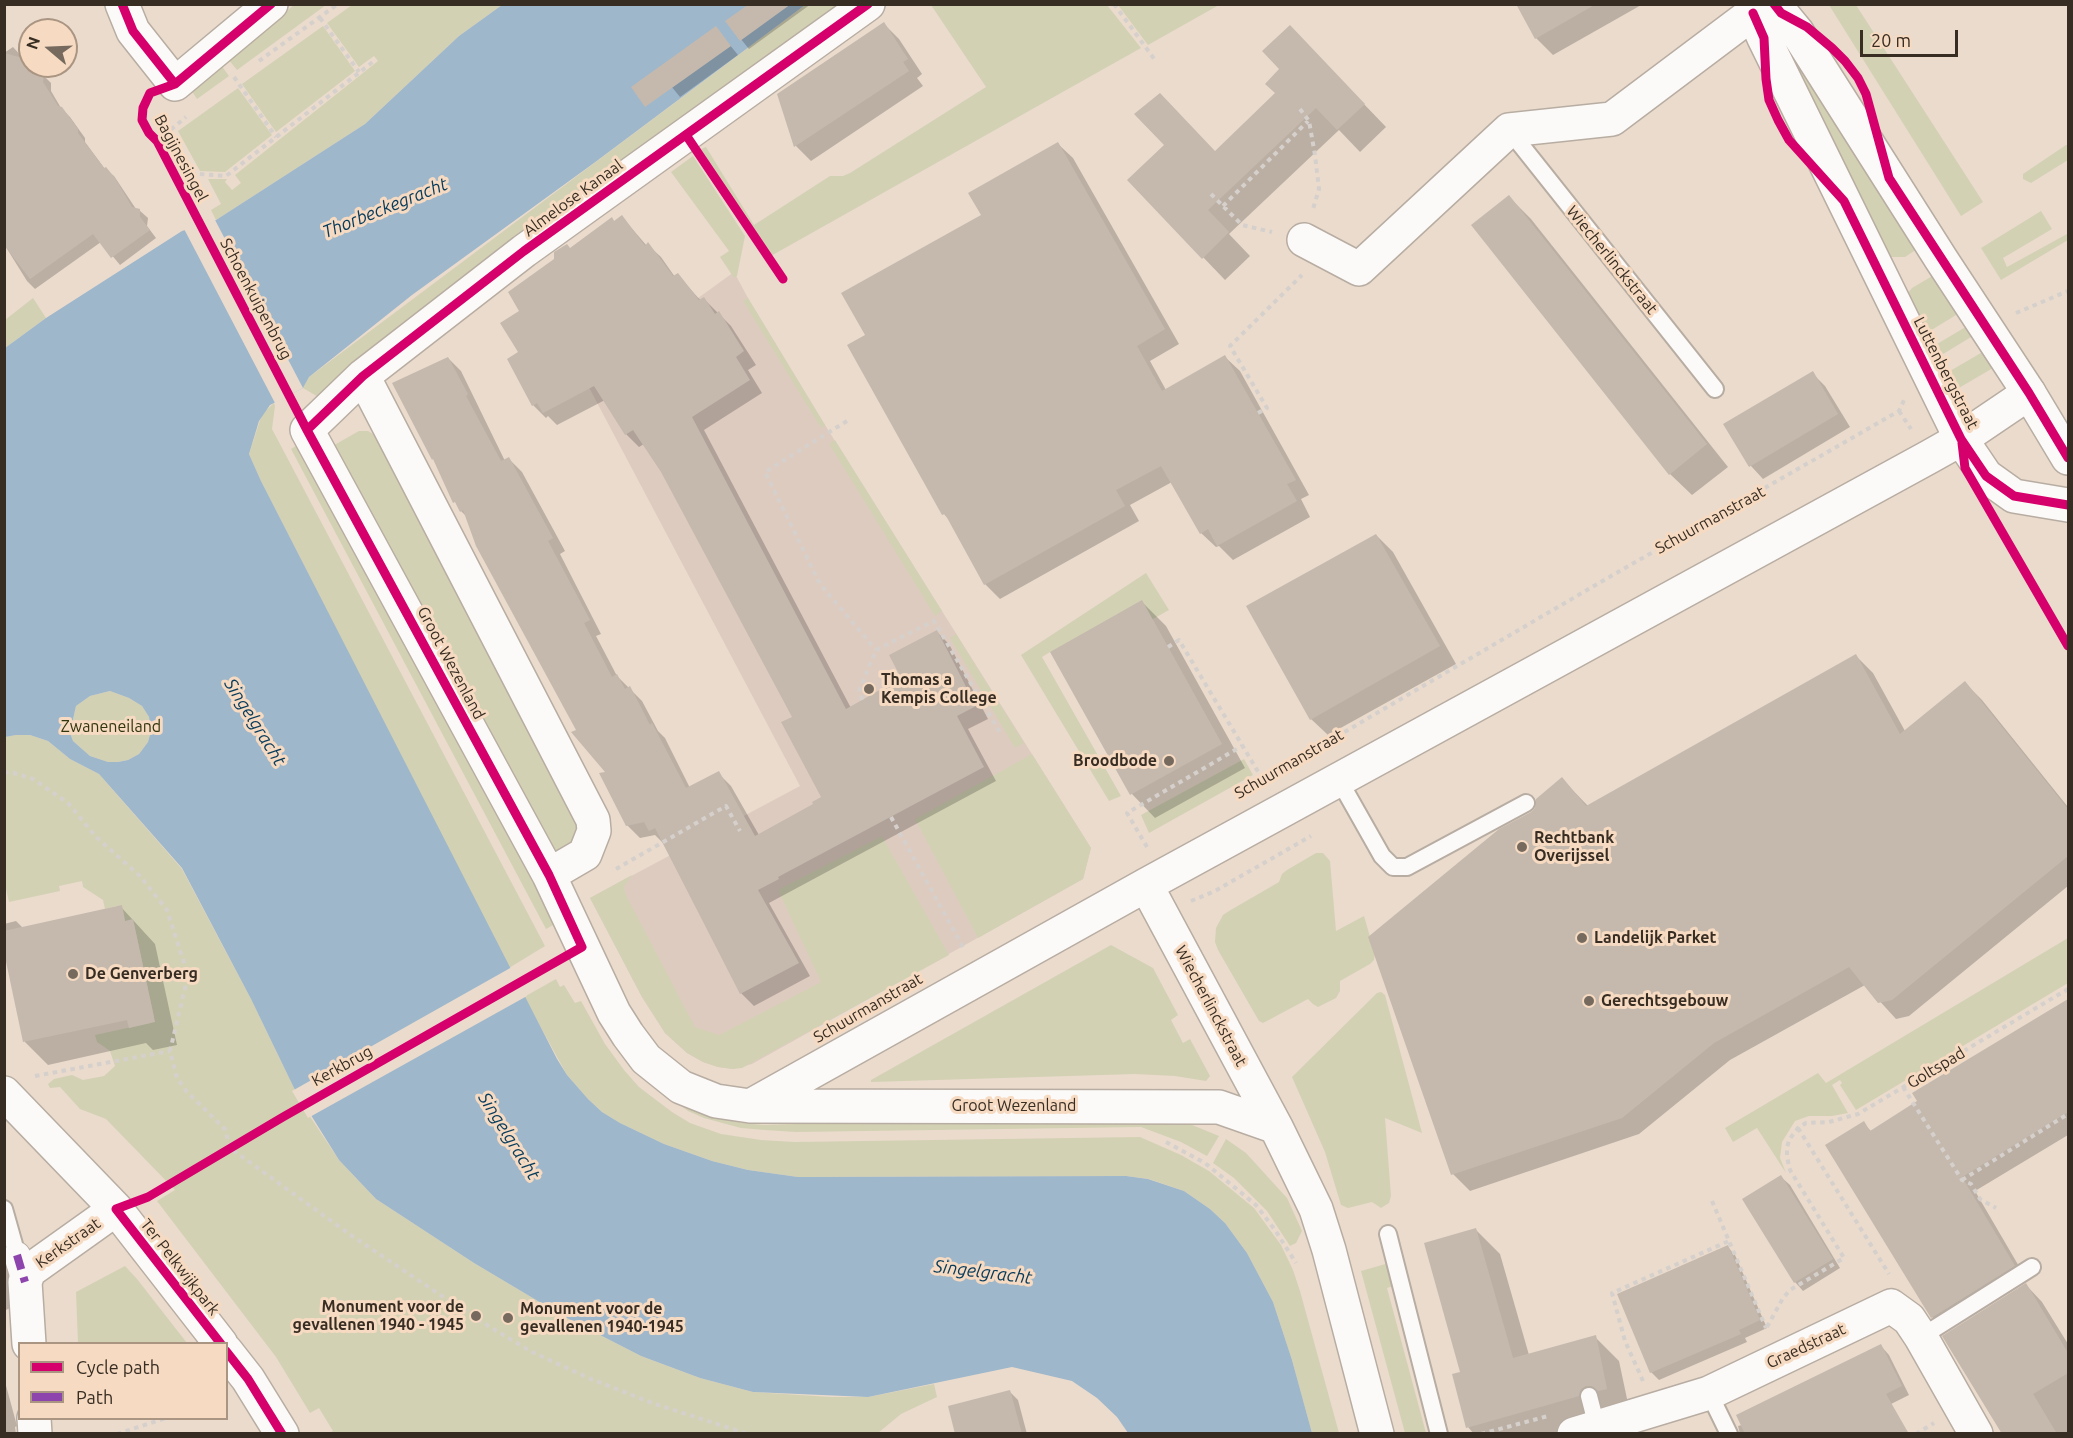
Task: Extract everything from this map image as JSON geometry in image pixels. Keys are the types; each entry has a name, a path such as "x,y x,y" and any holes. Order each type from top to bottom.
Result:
{"street":[{"path":"122,4 133,31 175,84 271,4"},
{"name":"Almelose Kanaal","path":"307,430 363,376 524,251 868,4"},
{"path":"1315,246 1359,268 1509,130 1612,119 1759,7 1797,32 2029,393 2068,458"},
{"name":"Luttenbergstraat","path":"1759,7 1961,439 1986,476 2014,496 2068,505"},
{"path":"363,376 593,820 594,831 585,854 549,875"},
{"name":"Luttenbergstraat","path":"1961,439 2029,393"},
{"name":"Groot Wezenland","path":"307,430 549,875 614,1013 645,1059 681,1088 716,1101 750,1107 1219,1107 1276,1127"},
{"name":"Schuurmanstraat","path":"750,1107 1146,885 1961,439"},
{"name":"Wiecherlinckstraat","path":"1146,885 1276,1127"},
{"name":"Ter Pelkwijkpark","path":"17,1085 218,1342"},
{"path":"1276,1127 1316,1209 1329,1250 1377,1434"},
{"name":"Kerkstraat","path":"29,1342 21,1268 29,1271 116,1209"},
{"path":"1891,1306 1909,1319 1922,1338 1976,1434"},
{"name":"Graedstraat","path":"1586,1419 1709,1393 1891,1306"},
{"path":"228,1354 248,1380 282,1434"}],"lane":[{"name":"Wiecherlinckstraat","path":"1509,130 1715,389"},
{"path":"1339,780 1382,856 1393,867 1407,867 1526,803"},
{"name":"Kerkstraat","path":"4,1209 21,1268"},
{"path":"1388,1234 1439,1434"},
{"path":"1922,1338 2032,1267"},
{"path":"1709,1393 1729,1434"}],"path":[{"path":"1114,4 1155,60"},
{"path":"320,18 359,72"},
{"path":"213,53 235,78 276,137"},
{"path":"173,172 226,176 374,61"},
{"path":"1258,413 1267,408 1230,346 1315,246 1319,189 1309,121 1300,110"},
{"path":"1223,206 1309,121"},
{"path":"1211,194 1242,225 1315,246"},
{"path":"1990,334 2020,310 2068,291"},
{"path":"847,421 765,472 820,584 876,650"},
{"path":"862,700 859,691 876,650 934,621 1003,736"},
{"path":"1168,647 1179,640 1263,780"},
{"path":"1147,847 1127,813 1242,746"},
{"path":"4,772 33,779 68,803 96,837 140,876 167,910 184,963 185,988 170,1051 177,1078 187,1092 225,1129 235,1145 352,1236 475,1318 532,1352 652,1403 748,1434"},
{"path":"582,856 614,870 726,806 740,831"},
{"path":"891,817 965,952"},
{"path":"1137,852 1154,843"},
{"path":"17,1085 170,1051"},
{"path":"1903,1087 1962,1180 1971,1185 1980,1199 1996,1208"},
{"path":"1962,1180 2068,1114"},
{"path":"1712,1202 1766,1329 1790,1290 1844,1258 1790,1170 1787,1157 1789,1140 1797,1128 1901,1294 1891,1306"},
{"path":"1158,1139 1205,1163 1256,1205 1281,1239 1296,1265"},
{"path":"220,1154 235,1145"},
{"path":"1646,1387 1625,1341 1612,1293 1729,1240"},
{"path":"117,1434 163,1420"},
{"path":"1916,1434 1934,1423"}],"shaded area":[{"name":"Thomas a Kempis College","path":"734,272 825,425 1091,848 1083,879 752,1064 733,1069 703,1062 687,1053 665,1033 642,997 590,898 800,786 585,380"}],"green space":[{"path":"294,5 326,5 237,70 228,59"},
{"path":"352,5 502,5 459,36 365,124 216,220 211,210 221,204 208,179 227,179 225,182 232,190 241,183 235,175 378,61 374,56 359,67 327,23"},
{"path":"805,5 855,5 320,398 303,388 309,377"},
{"path":"931,5 1107,5 1141,48 769,257 701,149 706,147 754,225 830,176 843,176 850,173 986,87"},
{"path":"1118,5 1219,5 1148,45"},
{"path":"1829,5 1856,5 1983,202 1961,216"},
{"path":"323,26 355,71 276,132 242,84"},
{"path":"1786,28 1917,249 1905,257 1888,257 1775,34"},
{"path":"221,65 229,76 197,99 191,90"},
{"path":"238,88 272,135 225,172 200,171 178,131"},
{"path":"2068,145 2068,160 2031,183 2023,179 2023,174"},
{"path":"693,156 745,236 737,276 734,278 720,257 729,251 671,172"},
{"path":"2041,211 2052,229 2003,258 2007,267 2067,234 2068,240 2001,280 1981,248"},
{"path":"1934,275 1961,312 1920,337 1907,294 1912,288"},
{"path":"33,298 46,318 5,348 5,320"},
{"path":"748,298 825,425 821,428 743,301"},
{"path":"1969,325 1976,334 1930,362 1927,350"},
{"path":"1986,350 1993,368 1952,392 1938,378"},
{"path":"274,403 272,429 545,946 509,968 249,454 262,414"},
{"path":"359,431 368,431 378,437 582,828 571,845 556,860 329,448"},
{"path":"835,440 942,611 935,616 829,444"},
{"path":"299,444 344,523 555,924 546,929 291,449"},
{"path":"1146,573 1169,610 1153,619 1050,652 1042,657 1121,796 1109,801 1021,655"},
{"path":"956,634 1024,743 1015,748 950,638"},
{"name":"Zwaneneiland","path":"110,691 142,706 149,717 151,731 148,742 139,754 118,762 108,762 90,756 73,741 70,733 76,706 90,696"},
{"path":"30,735 48,741 70,759 99,774 182,869 311,1118 339,1160 376,1199 474,1263 563,1316 641,1356 700,1378 753,1392 831,1397 868,1397 934,1384 937,1397 901,1414 878,1433 330,1433 333,1431 319,1408 310,1413 276,1357 157,1201 175,1190 106,1119 80,1109 60,1087 50,1088 48,1084 54,1079 72,1075 83,1080 104,1076 115,1066 110,1051 97,1042 95,1035 150,1023 154,1017 134,924 125,921 123,910 117,906 105,909 103,900 83,887 82,881 59,886 60,891 9,902 4,880 4,737"},
{"path":"1032,754 1091,848 1083,879 978,938 915,819"},
{"path":"1244,759 1253,775 1149,833 1141,815"},
{"path":"882,836 949,955 742,1068 718,1067 703,1062 687,1053 665,1033 642,997 590,898 632,875 624,887 626,895 695,1027 719,1035 821,982 778,890"},
{"path":"1316,853 1323,853 1330,861 1336,931 1364,916 1375,954 1374,960 1340,981 1340,991 1336,998 1318,1007 1308,999 1263,1023 1259,1021 1218,950 1215,942 1216,928 1223,915 1279,882 1282,874 1287,870"},
{"path":"2068,938 2068,983 1856,1110 1840,1085 1842,1083 1840,1080 1832,1085 1848,1113 1809,1116 1795,1121 1782,1142 1780,1158 1786,1173 1757,1128 1733,1142 1725,1128 1818,1073 1826,1083"},
{"path":"1111,945 1153,968 1178,1015 1171,1020 1183,1043 1190,1039 1210,1076 1206,1081 1175,1076 1135,1074 871,1082 871,1080"},
{"path":"556,979 560,987 564,985 575,1003 581,1001 605,1044 639,1087 690,1123 721,1134 795,1142 1140,1137 1181,1155 1209,1171 1254,1208 1281,1245 1300,1291 1339,1433 1312,1433 1273,1302 1247,1253 1225,1223 1210,1209 1184,1191 1149,1179 1126,1176 798,1177 748,1170 712,1161 664,1144 620,1123 602,1112 567,1075 524,997"},
{"path":"1381,992 1385,995 1422,1133 1385,1118 1391,1196 1389,1203 1381,1208 1372,1202 1348,1208 1341,1205 1325,1152 1292,1077 1377,993"},
{"path":"659,1090 694,1110 712,1117 764,1125 1135,1113 1180,1120 1219,1136 1207,1156 1181,1142 1141,1127 796,1132 765,1130 741,1128 704,1118 688,1111"},
{"path":"1226,1139 1246,1153 1287,1198 1302,1231 1296,1243 1290,1246 1267,1211 1234,1178 1213,1163"},
{"path":"1389,1263 1396,1285 1387,1288 1426,1433 1405,1433 1361,1271"},
{"path":"125,1266 186,1342 78,1342 76,1292"}],"water":[{"path":"502,5 805,5 594,163 412,295 309,377 303,388 270,405 259,421 249,454 557,1059 567,1075 588,1099 602,1112 620,1123 664,1144 712,1161 748,1170 798,1177 1126,1176 1148,1179 1184,1191 1210,1209 1225,1223 1247,1253 1273,1302 1312,1433 1128,1433 1117,1417 1097,1398 1072,1381 1012,1367 868,1397 753,1392 700,1378 641,1356 563,1316 474,1263 376,1199 339,1160 294,1088 251,999 182,868 99,774 70,759 48,741 30,735 5,737 5,348 46,318 182,231 216,220 365,124 459,36","holes":["110,691 142,706 149,717 151,731 148,742 139,754 128,760 108,762 90,756 73,741 70,733 76,706 90,696"]}],"pier":[{"path":"214,218 303,388 275,403 183,227"},
{"path":"512,967 527,996 308,1118 292,1091"}],"building":[{"path":"749,4 791,4 740,41 725,21"},
{"path":"1516,4 1596,4 1535,39"},
{"path":"884,22 908,59 903,62 909,71 794,147 777,94"},
{"path":"1290,25 1365,104 1337,130 1316,108 1208,210 1229,232 1202,259 1127,180 1164,145 1134,114 1160,93 1215,151 1275,93 1265,84 1279,69 1262,51"},
{"path":"716,26 731,46 645,107 631,87"},
{"path":"4,53 18,57 18,78 43,78 43,82 58,106 62,107 104,168 106,167 115,178 132,207 140,209 140,217 150,230 111,258 93,234 30,279 4,245"},
{"path":"1058,142 1165,329 1137,346 1162,391 1225,355 1296,480 1287,484 1297,501 1217,546 1208,529 1200,534 1161,466 1116,490 1125,506 984,585 847,345 865,335 841,293 981,215 968,193"},
{"path":"1509,195 1707,444 1669,475 1471,225"},
{"path":"622,215 645,246 648,242 673,276 678,273 699,300 704,297 715,314 719,311 744,351 736,357 750,380 692,417 846,709 901,678 889,655 937,630 976,706 957,716 984,767 778,877 779,879 758,890 799,963 740,994 655,828 649,831 644,822 626,826 599,773 605,772 571,732 576,730 476,546 463,510 460,512 455,502 453,503 433,459 392,383 448,357 501,461 509,457 553,538 548,541 590,620 584,623 612,677 617,674 625,689 630,686 686,788 719,771 755,836 813,804 812,802 821,797 781,722 792,717 661,472 633,430 625,435 594,386 543,413 537,403 532,406 507,359 518,352 500,323 519,311 508,292 554,259 554,252 567,244 570,248 612,217 614,221"},
{"path":"1813,371 1838,414 1749,467 1723,424"},
{"path":"1376,534 1440,646 1310,720 1246,606"},
{"path":"1142,600 1222,744 1130,795 1050,652"},
{"path":"1856,654 1900,734 1965,681 2068,809 2068,856 1892,1000 1878,1003 1849,967 1714,1043 1622,1118 1451,1175 1368,937 1499,829 1531,812 1535,808 1536,799 1562,777 1586,806"},
{"name":"De Genverberg","path":"122,905 125,921 133,919 155,1022 129,1028 127,1020 23,1042 4,952 4,931"},
{"path":"2068,999 2068,1112 1962,1177 2015,1266 1931,1318 1825,1145 1864,1121 1870,1131 1917,1101 1912,1093"},
{"path":"1781,1175 1833,1259 1794,1283 1742,1199"},
{"path":"1476,1228 1513,1358 1596,1335 1607,1389 1598,1391 1592,1386 1586,1386 1581,1389 1579,1396 1466,1428 1452,1374 1460,1372 1424,1243"},
{"path":"1728,1245 1760,1320 1739,1330 1741,1334 1650,1373 1617,1294"},
{"path":"2026,1283 2068,1353 2068,1373 2033,1394 2057,1434 2002,1434 1942,1336"},
{"path":"1881,1344 1902,1386 1886,1394 1909,1434 1745,1434 1736,1415"},
{"path":"1010,1390 1022,1434 955,1434 948,1406"}],"marked path":[{"path":"17,1255 25,1282"}],"cycle path":[{"path":"122,4 133,31 175,84"},
{"name":"Bagijnesingel","path":"219,1342 116,1209 148,1197 283,1117 582,947 549,875 307,430 157,141 149,133 142,120 143,108 150,93 175,84 271,4"},
{"path":"307,430 363,376 524,251 868,4"},
{"path":"1774,4 1781,13 1807,27 1832,48 1858,78 1866,94 1889,178 2029,393 2068,458"},
{"path":"1753,13 1764,38 1769,100 1778,120 1789,140 1844,201 1961,439 1986,476 2014,496 2068,505"},
{"path":"686,135 783,279"},
{"path":"1962,443 1965,468 2068,646"},
{"path":"228,1354 248,1379 282,1434"}],"place":[{"name":"Thomas a Kempis College","path":"869,689"},
{"name":"Broodbode","path":"1169,761"},
{"name":"Rechtbank Overijssel","path":"1522,847"},
{"name":"Landelijk Parket","path":"1582,938"},
{"name":"De Genverberg","path":"73,974"},
{"name":"Gerechtsgebouw","path":"1589,1001"},
{"name":"Monument voor de gevallenen 1940 - 1945","path":"476,1316"},
{"name":"Monument voor de gevallenen 1940-1945","path":"508,1318"}],"water label":[{"name":"Thorbeckegracht","path":"385,208"},
{"name":"Singelgracht","path":"255,722"},
{"name":"Singelgracht","path":"509,1136"},
{"name":"Singelgracht","path":"983,1272"}]}
